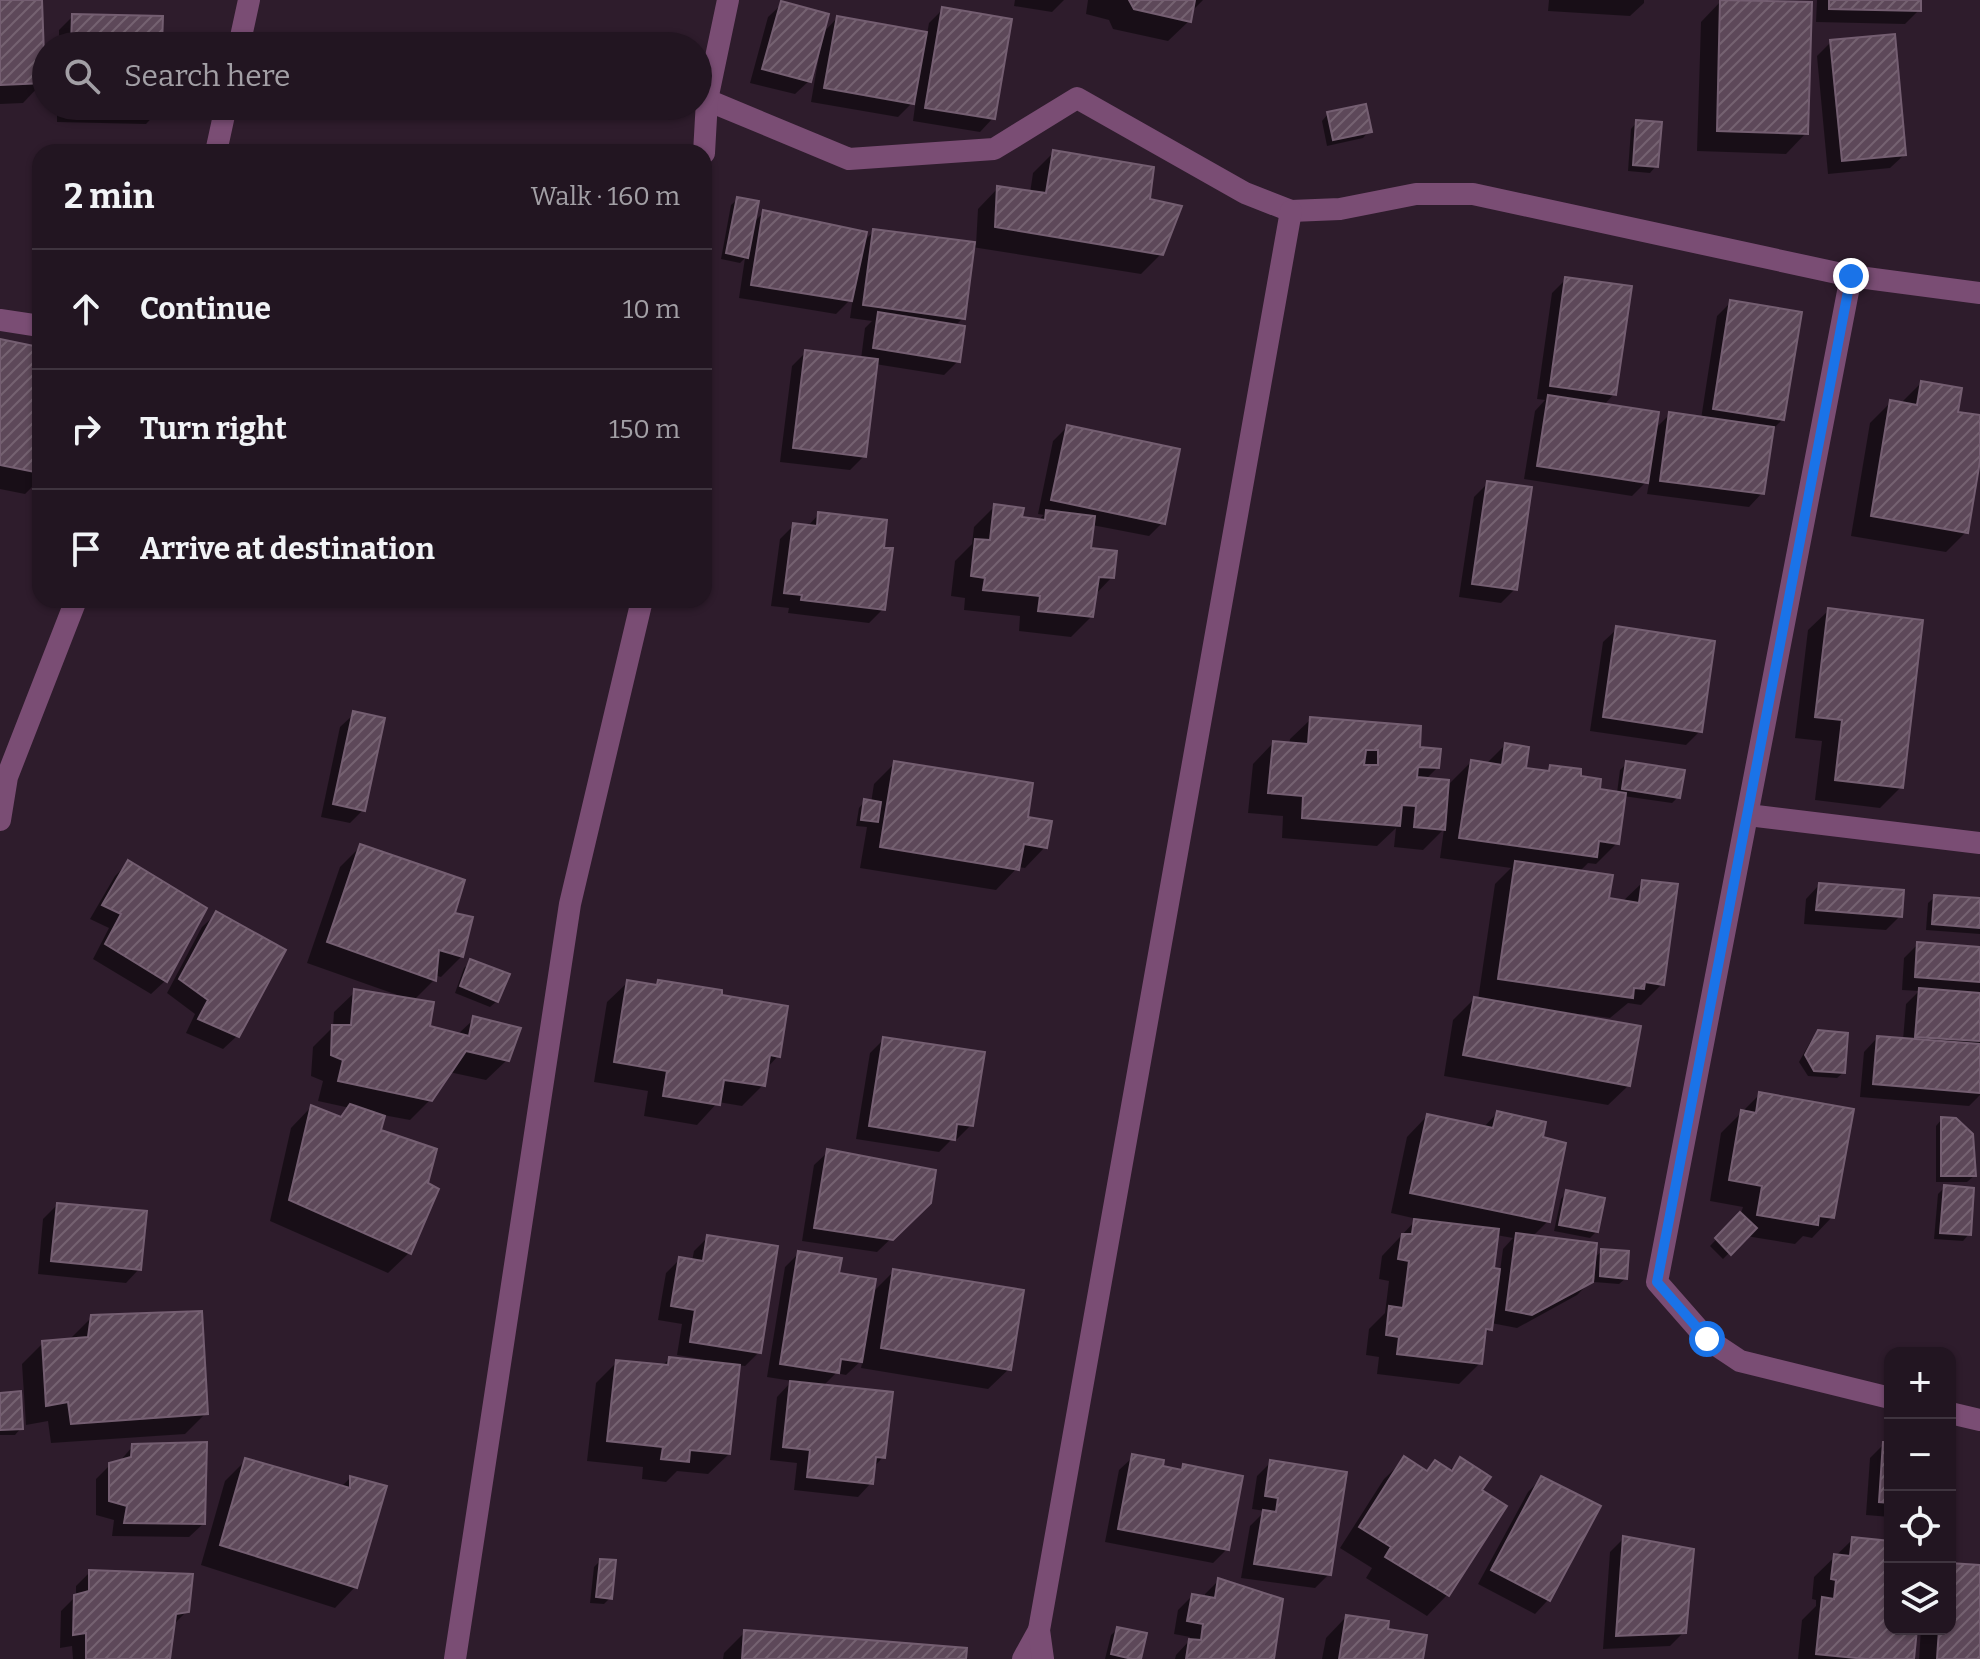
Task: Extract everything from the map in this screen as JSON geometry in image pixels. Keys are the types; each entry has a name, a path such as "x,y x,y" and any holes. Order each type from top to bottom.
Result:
{"street":[{"path":"242,32 249,0"},
{"path":"712,76 728,0"},
{"path":"712,102 849,159 994,149 1077,98 1245,193 1291,211 1340,209 1416,194 1473,194 1851,276 1980,293"},
{"path":"218,144 223,120"},
{"path":"705,144 706,120"},
{"path":"1043,1659 1039,1630 1291,211"},
{"path":"1851,276 1657,1282 1707,1339 1740,1361 1884,1397"},
{"path":"0,320 32,325"},
{"path":"0,820 4,776 73,608"},
{"path":"455,1659 570,904 640,608"},
{"path":"1748,815 1980,843"},
{"path":"1956,1414 1980,1420"},
{"path":"1023,1659 1039,1630"}],"building":[{"path":"0,0 42,0 43,32 32,32 32,84 0,85"},
{"path":"1129,0 1195,0 1191,22 1134,9"},
{"path":"1720,0 1812,2 1808,134 1717,131"},
{"path":"1829,0 1921,0 1921,11 1829,9"},
{"path":"781,1 829,14 811,82 762,69"},
{"path":"942,7 1012,19 995,119 925,108"},
{"path":"72,14 163,16 162,32 71,32"},
{"path":"837,16 927,32 914,104 824,88"},
{"path":"1895,34 1906,155 1842,161 1830,40"},
{"path":"1366,104 1372,132 1333,140 1327,112"},
{"path":"1636,120 1662,122 1658,167 1633,165"},
{"path":"1053,150 1154,167 1150,199 1182,206 1163,255 995,227 997,186 1046,193"},
{"path":"737,197 759,201 748,258 726,253"},
{"path":"763,210 867,232 852,301 751,285"},
{"path":"873,229 975,242 965,319 863,305"},
{"path":"1565,277 1632,286 1616,395 1550,386"},
{"path":"1730,300 1802,312 1784,420 1713,409"},
{"path":"878,312 965,326 960,362 873,348"},
{"path":"0,339 32,346 32,471 0,465"},
{"path":"805,350 878,359 866,457 793,448"},
{"path":"1921,381 1962,388 1958,412 1980,415 1980,461 1968,533 1871,516 1890,400 1917,405"},
{"path":"1548,395 1659,412 1648,483 1537,466"},
{"path":"1669,412 1774,427 1764,494 1660,481"},
{"path":"1067,425 1180,449 1165,524 1051,500"},
{"path":"1487,481 1532,487 1517,590 1472,584"},
{"path":"994,504 1024,508 1022,517 1045,520 1046,510 1095,516 1091,548 1117,551 1114,578 1099,577 1093,617 1038,611 1040,596 983,590 985,578 971,576 975,539 990,540"},
{"path":"818,512 887,520 884,548 893,548 885,610 801,600 802,595 784,593 793,523 817,526"},
{"path":"1828,608 1923,620 1903,788 1835,780 1842,720 1815,717"},
{"path":"1616,626 1715,641 1702,732 1603,717"},
{"path":"353,711 385,718 365,811 333,804"},
{"path":"1310,717 1421,726 1420,747 1441,749 1439,768 1418,767 1417,777 1449,780 1445,830 1414,827 1416,806 1402,805 1400,826 1302,818 1303,796 1268,793 1273,741 1308,744","holes":["1366,750 1378,750 1378,765 1364,765"]},
{"path":"1505,743 1529,747 1526,768 1549,771 1550,765 1581,769 1581,776 1601,779 1600,789 1626,793 1619,844 1599,841 1597,857 1459,838 1471,760 1502,765"},
{"path":"894,761 1033,783 1028,817 1052,821 1047,848 1024,844 1019,870 880,847"},
{"path":"1626,761 1685,770 1680,798 1622,789"},
{"path":"864,799 881,802 878,822 861,820"},
{"path":"360,844 465,880 455,913 473,917 463,957 439,950 436,981 327,942"},
{"path":"128,860 207,908 167,982 105,944 121,914 102,905"},
{"path":"1515,861 1613,875 1609,898 1639,903 1642,880 1678,884 1664,985 1645,982 1644,989 1634,988 1633,998 1498,979"},
{"path":"1819,883 1904,890 1902,917 1816,910"},
{"path":"1934,895 1980,898 1980,928 1932,924"},
{"path":"216,911 286,950 239,1037 198,1019 208,1000 179,979"},
{"path":"1917,942 1980,947 1980,982 1915,977"},
{"path":"470,959 510,974 498,1002 460,986"},
{"path":"627,980 657,985 658,980 722,990 722,995 788,1006 780,1057 770,1055 765,1086 724,1080 720,1105 663,1096 667,1071 614,1062"},
{"path":"1919,988 1980,993 1980,1041 1915,1037"},
{"path":"354,989 434,1002 430,1026 469,1036 473,1016 521,1028 509,1061 466,1051 432,1101 338,1081 343,1060 331,1055 332,1025 351,1025"},
{"path":"1474,997 1641,1026 1630,1086 1463,1055"},
{"path":"1818,1030 1848,1033 1845,1073 1814,1071 1805,1055"},
{"path":"1877,1036 1980,1044 1980,1093 1873,1084"},
{"path":"883,1037 985,1052 973,1126 957,1124 955,1140 869,1126"},
{"path":"1759,1092 1854,1109 1834,1218 1819,1216 1818,1225 1757,1215 1762,1186 1729,1180 1741,1110 1756,1113"},
{"path":"350,1104 385,1116 381,1130 437,1149 428,1183 439,1189 411,1254 289,1200 311,1105 341,1117"},
{"path":"1497,1111 1546,1122 1543,1137 1566,1143 1550,1222 1410,1193 1427,1114 1493,1128"},
{"path":"1941,1117 1956,1118 1973,1134 1976,1176 1941,1176"},
{"path":"827,1149 936,1170 931,1203 893,1240 814,1228"},
{"path":"1944,1185 1974,1188 1971,1235 1940,1233"},
{"path":"1566,1190 1605,1198 1598,1232 1559,1225"},
{"path":"57,1203 147,1211 141,1270 51,1261"},
{"path":"1740,1212 1757,1228 1731,1255 1715,1238"},
{"path":"1414,1219 1499,1229 1494,1268 1500,1269 1492,1330 1486,1329 1482,1364 1397,1354 1399,1337 1386,1335 1389,1306 1403,1308 1409,1261 1398,1259 1402,1234 1412,1234"},
{"path":"1516,1233 1597,1243 1593,1282 1532,1315 1506,1310"},
{"path":"707,1235 778,1246 761,1353 690,1342 695,1310 671,1306 679,1257 703,1261"},
{"path":"1601,1249 1629,1251 1627,1279 1600,1276"},
{"path":"798,1251 842,1258 839,1273 876,1279 862,1362 841,1359 839,1373 780,1364"},
{"path":"893,1269 1024,1290 1011,1370 881,1348"},
{"path":"202,1311 208,1414 71,1424 68,1402 46,1406 42,1341 88,1337 91,1315"},
{"path":"669,1357 740,1365 730,1454 690,1450 689,1462 661,1459 663,1447 607,1441 616,1360 668,1365"},
{"path":"790,1381 893,1392 885,1458 876,1457 873,1484 807,1477 810,1450 783,1447"},
{"path":"21,1391 23,1429 0,1430 0,1393"},
{"path":"207,1442 205,1524 124,1523 127,1506 109,1501 109,1463 131,1457 132,1444"},
{"path":"1883,1442 1884,1442 1884,1502 1879,1502"},
{"path":"1132,1454 1164,1460 1163,1466 1182,1470 1183,1464 1243,1476 1229,1550 1118,1529"},
{"path":"1404,1456 1427,1471 1435,1460 1452,1471 1460,1457 1491,1477 1482,1490 1507,1506 1449,1596 1385,1557 1391,1547 1359,1527"},
{"path":"245,1458 350,1488 350,1476 387,1486 357,1588 220,1545"},
{"path":"1270,1460 1347,1472 1331,1575 1254,1564 1263,1510 1276,1512 1278,1498 1265,1496"},
{"path":"1541,1476 1601,1506 1550,1601 1491,1570"},
{"path":"1623,1536 1694,1549 1686,1633 1616,1636"},
{"path":"1852,1537 1884,1540 1884,1635 1916,1635 1914,1659 1866,1659 1816,1654 1822,1597 1834,1599 1836,1580 1831,1579 1834,1554 1850,1556"},
{"path":"600,1559 616,1560 612,1599 596,1597"},
{"path":"1956,1563 1980,1565 1980,1659 1937,1659 1939,1635 1956,1635"},
{"path":"89,1570 193,1574 189,1612 176,1614 170,1659 86,1659 86,1633 73,1635 74,1595 89,1591"},
{"path":"1218,1578 1283,1599 1274,1659 1186,1659 1189,1639 1201,1640 1203,1624 1187,1621 1192,1594 1215,1598"},
{"path":"1346,1615 1389,1621 1388,1629 1427,1635 1423,1659 1339,1659"},
{"path":"1117,1627 1147,1633 1141,1659 1111,1654"},
{"path":"744,1630 967,1648 966,1659 742,1659"}],"route":[{"path":"1707,1339 1657,1282 1851,276"}]}
